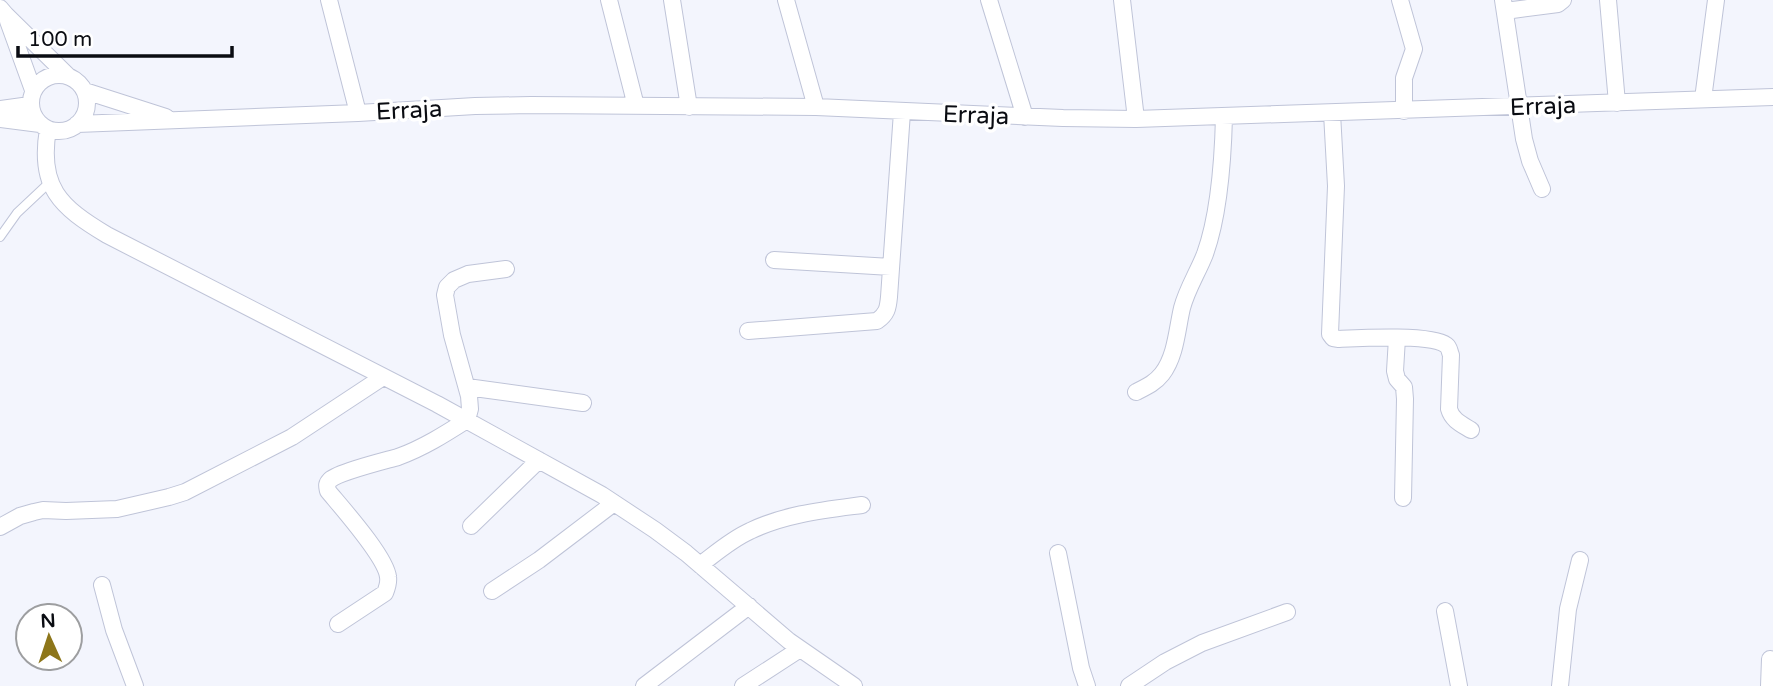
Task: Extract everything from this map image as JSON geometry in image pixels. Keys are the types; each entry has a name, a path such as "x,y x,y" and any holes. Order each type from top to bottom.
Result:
{"street":[{"path":"329,0 358,113"},
{"path":"609,0 636,106"},
{"path":"672,0 689,107"},
{"path":"786,0 816,107"},
{"path":"989,0 1025,117"},
{"path":"1122,0 1136,119"},
{"path":"1400,0 1414,49 1404,78 1404,111"},
{"path":"1542,189 1527,150 1518,107 1504,5 1558,4 1563,0"},
{"path":"1608,0 1617,103"},
{"path":"1703,99 1716,0"},
{"path":"0,119 61,131 77,124 85,115 87,103 85,91 80,84 68,76 3,11"},
{"path":"3,11 32,98 33,115 44,126 44,149 50,182 66,208 81,220 467,420 614,503 655,530 800,649 854,686"},
{"path":"0,109 32,98 42,80 48,77 68,76"},
{"name":"Erraja","path":"85,91 179,121"},
{"name":"Erraja","path":"77,124 475,106 816,107 1025,117 1136,119 1773,97"},
{"path":"748,331 877,321 888,310 902,112"},
{"path":"1332,113 1336,186 1330,334 1339,339 1430,340 1449,347 1449,409 1457,422 1471,430"},
{"path":"1136,392 1155,382 1169,363 1182,307 1205,252 1219,183 1224,117"},
{"path":"774,260 891,267"},
{"path":"338,624 385,593 388,578 386,569 371,546 328,491 328,483 345,474 413,451 467,420 470,409 467,387 452,335 445,295 447,287 468,274 506,269"},
{"path":"1397,338 1395,371 1397,379 1404,387 1405,399 1403,498"},
{"path":"0,527 34,512 117,509 185,492 292,437 383,377"},
{"path":"467,387 583,403"},
{"path":"471,526 539,460"},
{"path":"492,592 540,560 614,503"},
{"path":"700,565 748,531 770,522 805,513 862,505"},
{"path":"1058,553 1087,686"},
{"path":"1560,686 1569,609 1580,560"},
{"path":"102,585 114,630 135,686"},
{"path":"644,686 749,606"},
{"path":"1445,611 1459,686"},
{"path":"1129,686 1165,662 1202,643 1287,612"},
{"path":"743,686 800,649"},
{"path":"1769,686 1770,659"}],"lane":[{"path":"0,237 17,213 50,182"}]}
